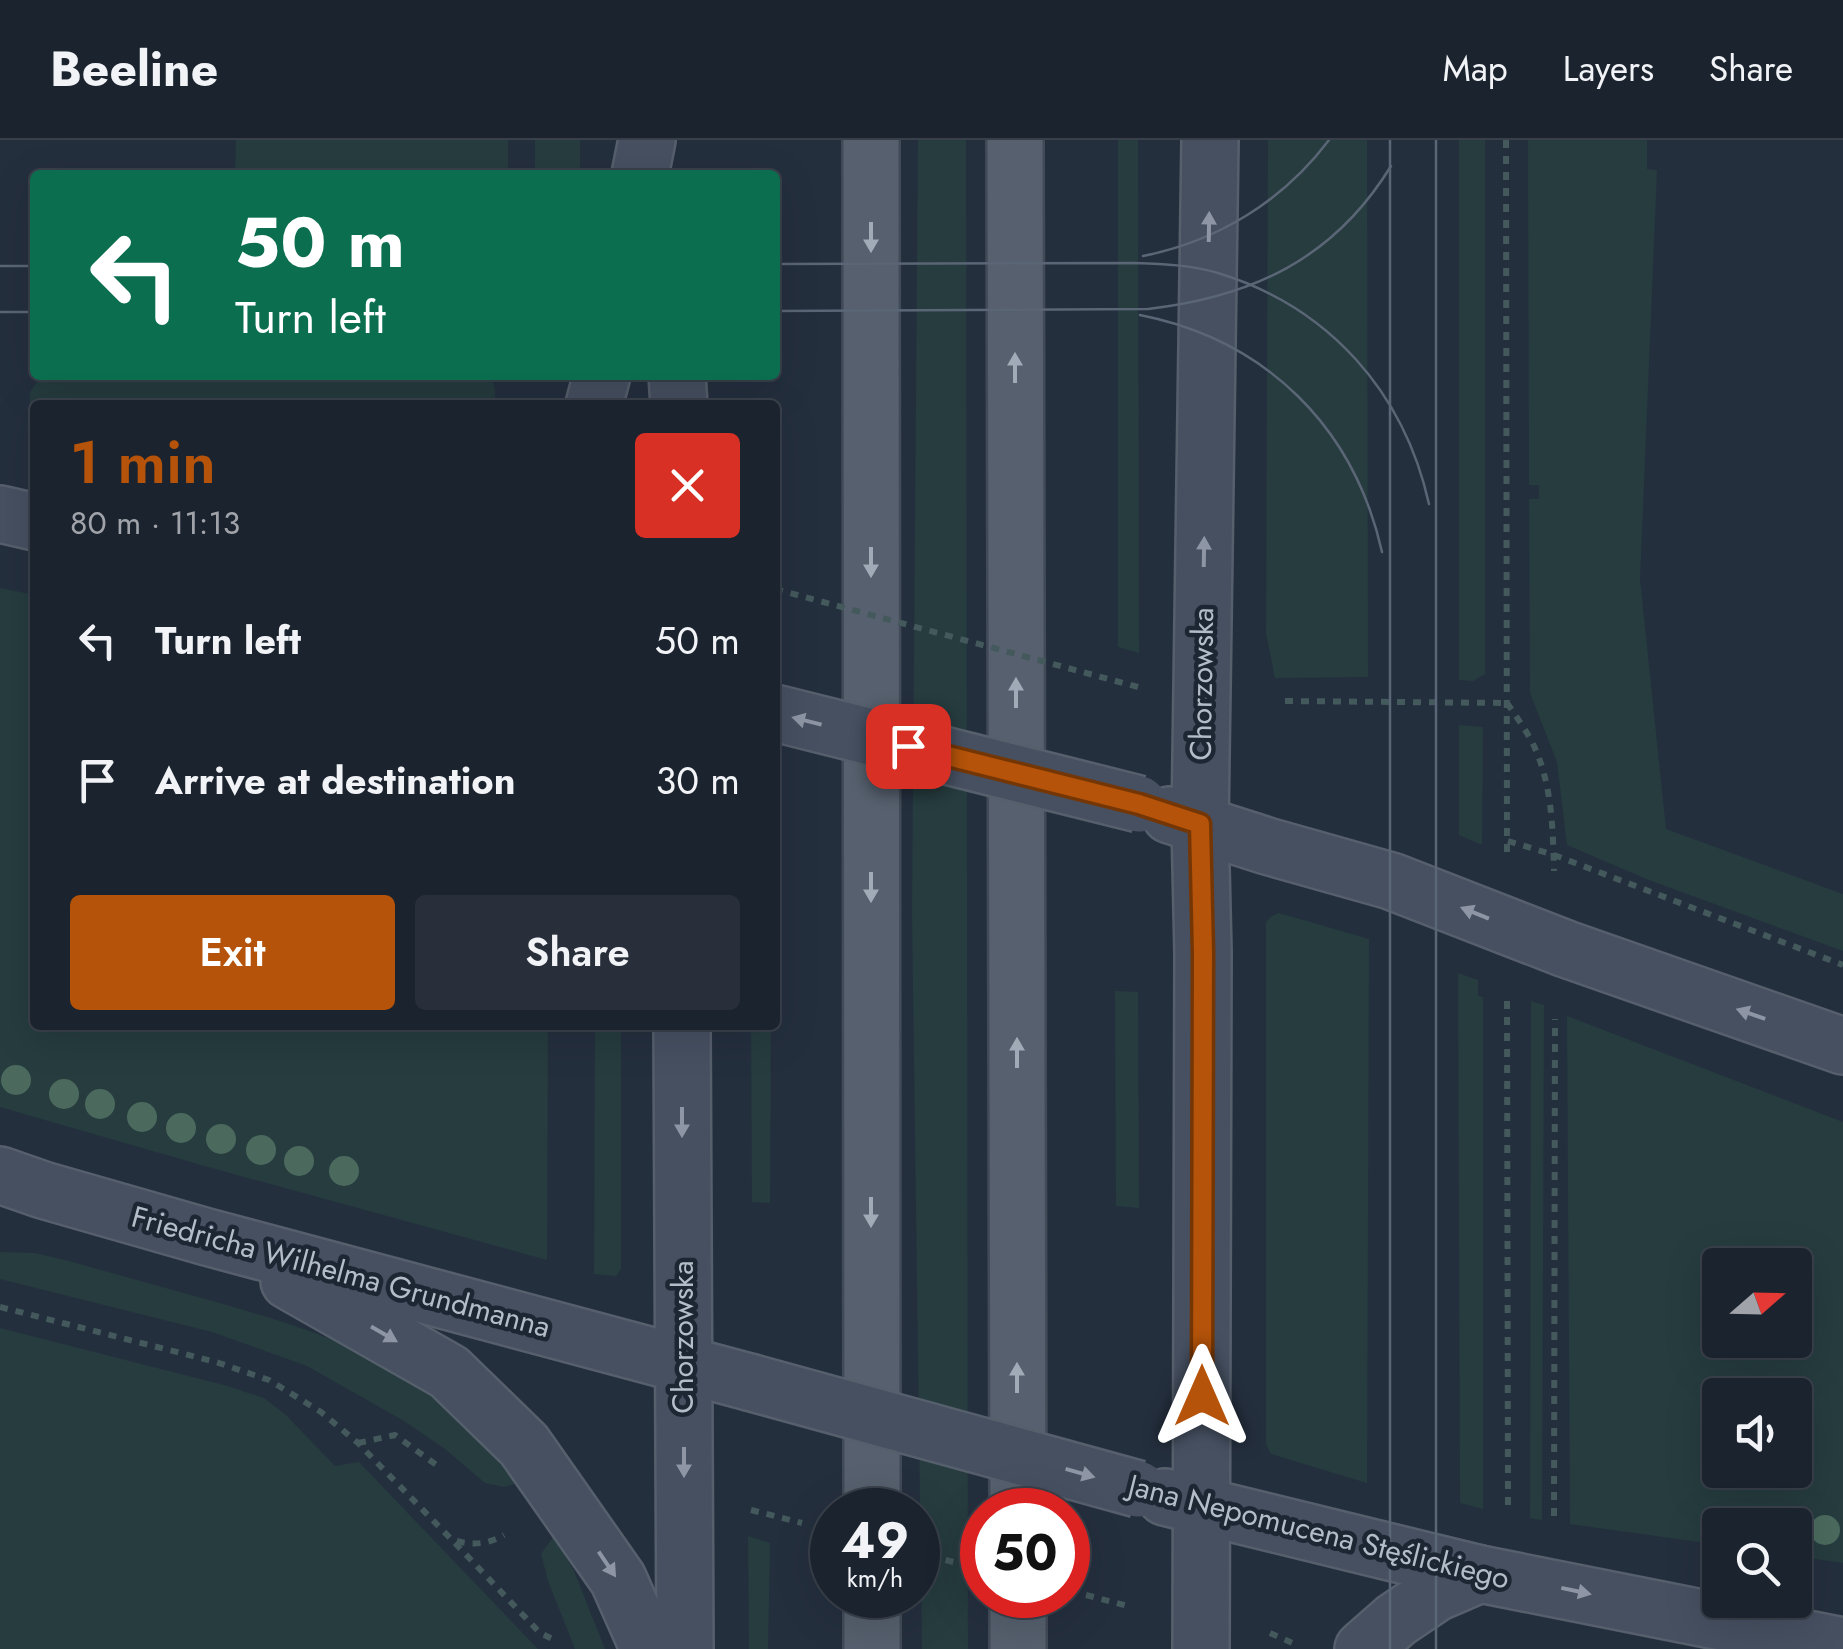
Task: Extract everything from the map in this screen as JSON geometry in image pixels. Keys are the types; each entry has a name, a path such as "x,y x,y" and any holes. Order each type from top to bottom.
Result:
{"main road":[{"path":"641,170 647,140"},
{"path":"665,140 666,170"},
{"path":"871,140 872,1488"},
{"path":"1015,140 1018,1488"},
{"name":"Chorzowska","path":"1201,1649 1200,824 1210,140"},
{"path":"0,514 30,521"},
{"path":"780,714 1139,804 1391,881 1566,949 1843,1046"},
{"name":"Chorzowska","path":"682,1030 685,1649"},
{"name":"Friedricha Wilhelma Grundmanna","path":"0,1175 207,1237 684,1364"},
{"path":"207,1237 330,1302 449,1372 524,1445 563,1498 618,1579 649,1649"},
{"name":"Jana Nepomucena Stęślickiego","path":"684,1364 1201,1506 1480,1574 1843,1646"},
{"path":"1363,1649 1396,1620 1436,1594 1480,1574"},
{"path":"872,1618 872,1649"},
{"path":"1018,1618 1018,1649"}],"path":[{"path":"1506,140 1508,856"},
{"path":"780,591 1138,687"},
{"path":"1285,701 1507,703"},
{"path":"1507,703 1532,742 1543,772 1553,826 1554,876"},
{"path":"1508,841 1843,965"},
{"path":"1508,991 1508,1515"},
{"path":"1554,1522 1556,1014"},
{"path":"0,1307 216,1362 269,1380 304,1400 358,1443 540,1633 557,1641"},
{"path":"358,1443 395,1435 456,1479"},
{"path":"748,1509 810,1524"},
{"path":"451,1539 479,1544 508,1532"},
{"path":"1090,1596 1138,1609"},
{"path":"1266,1632 1306,1649"}],"green space":[{"path":"236,140 508,140 508,170 235,170"},
{"path":"535,140 580,140 580,170 535,170"},
{"path":"918,140 966,140 968,1488 960,1488 960,1618 968,1618 968,1649 922,1649 922,1618 940,1618 940,1488 920,1488 912,913"},
{"path":"1118,140 1138,140 1139,653 1118,647"},
{"path":"1268,140 1367,140 1368,677 1275,678 1266,634"},
{"path":"1459,140 1485,140 1485,674 1473,681 1459,680"},
{"path":"1528,140 1647,140 1647,169 1657,170 1640,579 1666,829 1843,894 1843,951 1649,880 1567,845 1557,762 1530,693 1529,499 1539,499 1539,485 1529,485"},
{"path":"41,380 490,380 495,400 30,400"},
{"path":"0,588 30,594 30,1030 548,1030 547,1260 208,1167 0,1107"},
{"path":"1459,725 1483,727 1482,845 1459,835"},
{"path":"1279,913 1369,939 1367,1483 1271,1454 1266,1444 1266,922"},
{"path":"1458,973 1478,980 1478,996 1483,997 1483,1509 1460,1503"},
{"path":"1115,991 1138,992 1139,1208 1116,1206"},
{"path":"1531,1001 1544,1005 1542,1520 1530,1518"},
{"path":"1567,1016 1843,1122 1843,1563 1812,1558 1812,1508 1702,1508 1702,1542 1570,1524"},
{"path":"595,1030 621,1030 621,1269 616,1276 594,1274"},
{"path":"751,1030 771,1030 770,1203 752,1202"},
{"path":"0,1252 35,1253 69,1261 263,1316 357,1350 401,1373 449,1409 517,1483 504,1487 485,1483 404,1421 307,1366 212,1332 0,1279"},
{"path":"0,1328 264,1398 335,1466 359,1462 538,1649 0,1649"},
{"path":"554,1536 574,1571 605,1649 575,1649 541,1554"},
{"path":"748,1536 770,1543 768,1649 749,1649"}],"tram line":[{"path":"1143,256 1197,240 1247,215 1291,182 1329,140"},
{"path":"1390,140 1390,1649"},
{"path":"1436,140 1436,1649"},
{"path":"780,311 1148,309 1222,295 1287,268 1316,249 1344,226 1391,166"},
{"path":"780,264 1135,263 1218,273 1258,288 1294,308 1356,359 1401,425 1429,504"},
{"path":"0,266 30,266"},
{"path":"0,312 30,312"},
{"path":"1140,315 1185,327 1227,345 1265,368 1298,396 1350,466 1369,507 1382,552"}],"route":[{"path":"908,746 1139,804 1200,824 1202,1396"}]}
